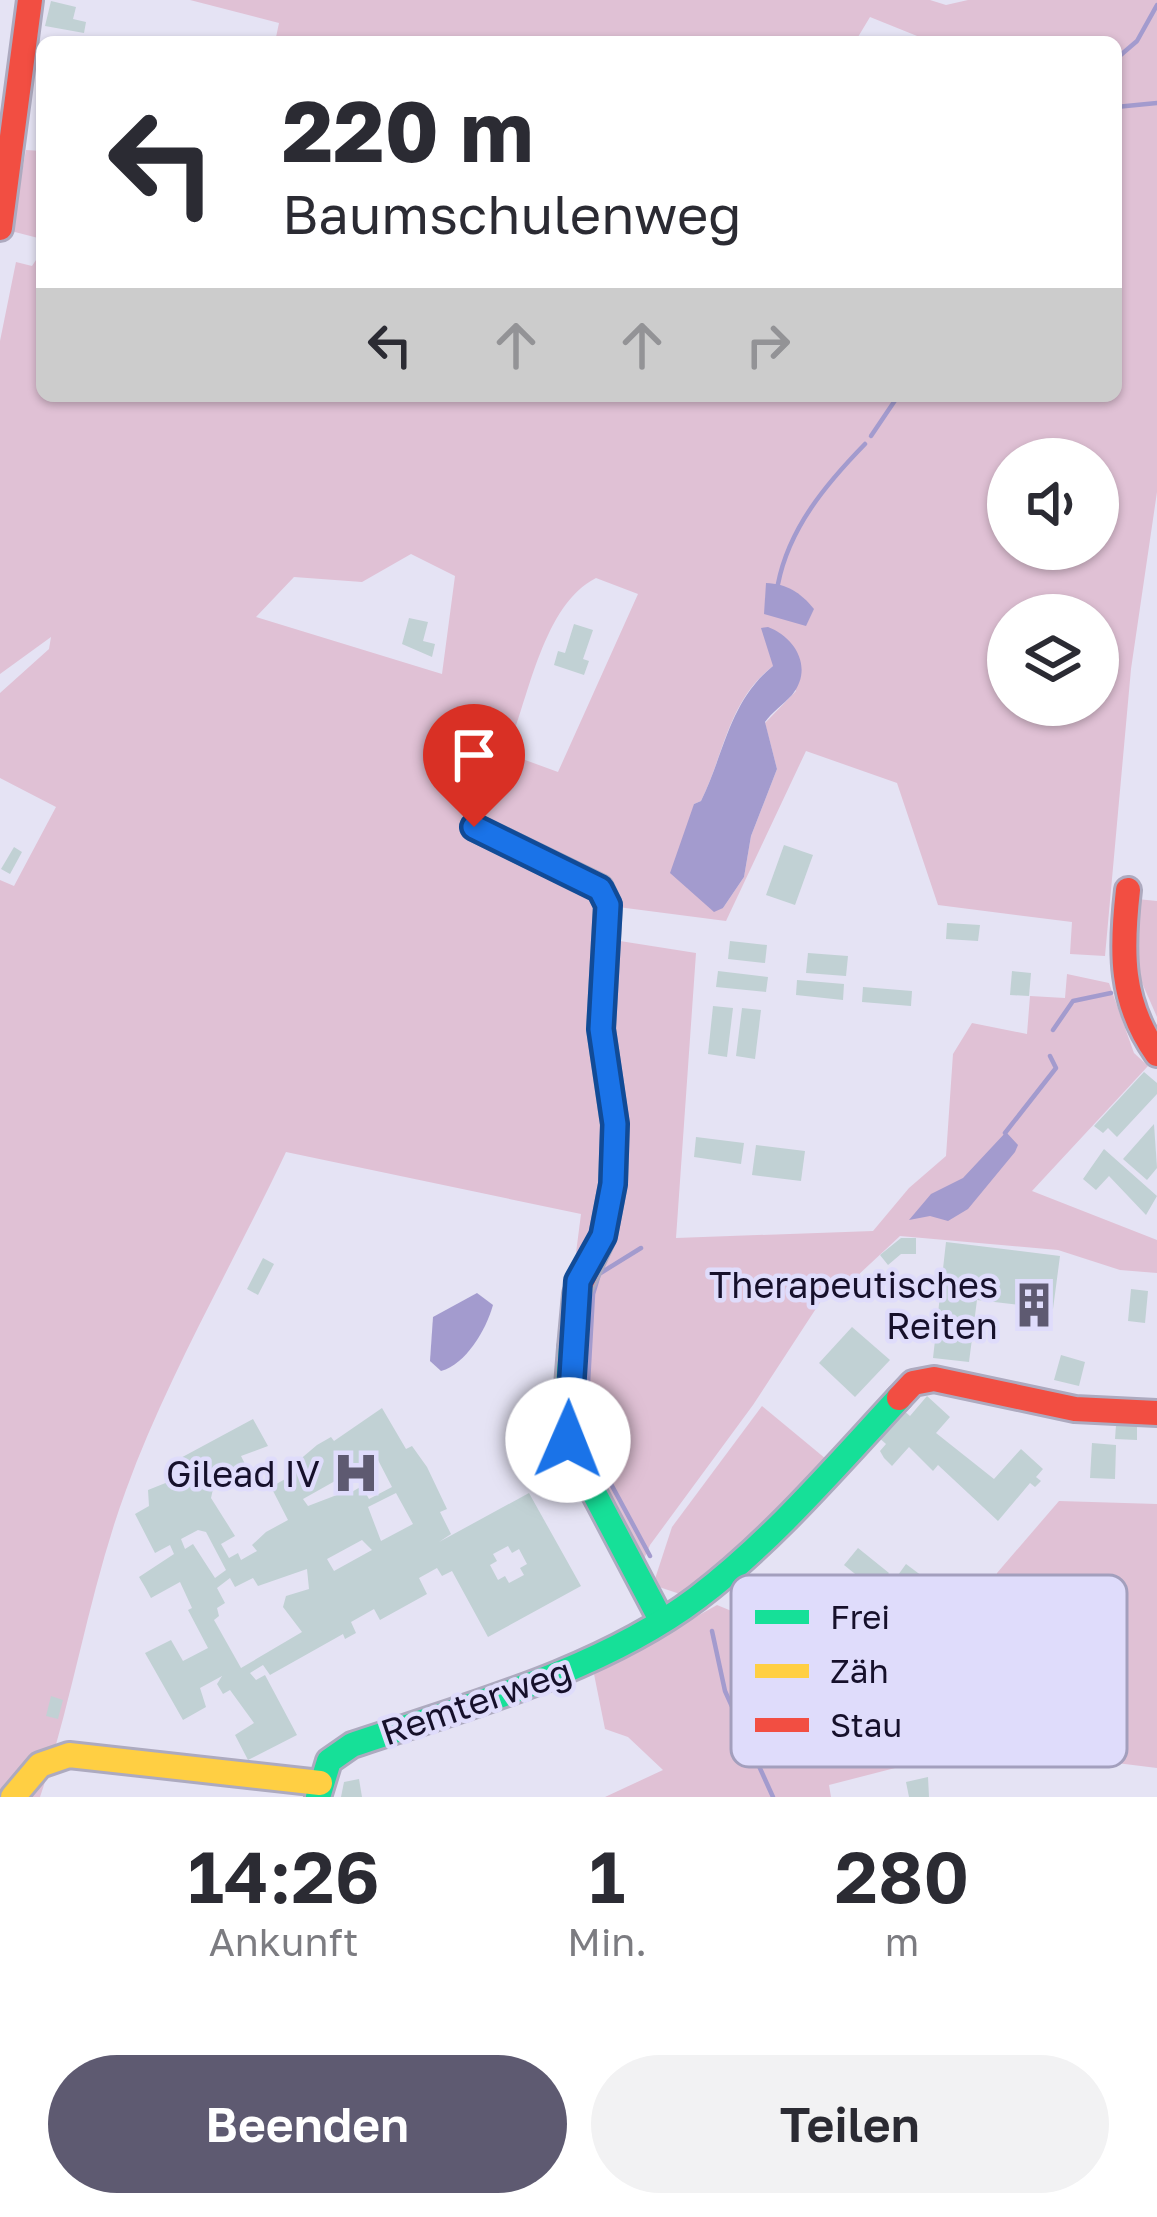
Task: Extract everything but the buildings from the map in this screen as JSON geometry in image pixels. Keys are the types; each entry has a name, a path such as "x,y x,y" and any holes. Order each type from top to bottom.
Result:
{"street":[{"path":"0,228 30,0"},
{"path":"474,827 606,896 601,1029 615,1124 613,1184 603,1236 578,1281 565,1424 573,1453 661,1620"},
{"path":"1128,890 1119,966 1135,1016 1157,1054"},
{"name":"Remterweg","path":"13,1797 40,1766 69,1755 319,1790 328,1761 352,1745 540,1683 661,1620 740,1565 913,1383 934,1379 1075,1409 1157,1413"}],"shaded area":[{"path":"190,0 930,0 946,5 968,0 1157,0 1157,492 1131,669 1105,956 1070,954 1072,922 938,905 897,783 806,751 726,921 618,907 597,892 607,1101 600,1220 590,1242 576,1253 581,1214 286,1152 181,1362 126,1490 40,1797 0,1797 0,880 14,886 56,807 0,778 0,693 49,649 51,637 0,674 0,341 16,262 32,266 36,260 36,402 1122,402 1122,36 917,36 870,17 859,36 276,36 279,23","holes":["411,554 455,576 442,674 256,617 294,577 362,582","596,578 638,594 558,772 506,753 550,632 578,591","772,649 796,691 765,723 777,769 751,836 744,877 723,908 687,888 694,804 701,801 746,695 773,666"]},
{"path":"26,150 36,151 36,237 11,231"},
{"path":"766,583 787,587 809,603 814,609 806,626 764,614"},
{"path":"768,627 793,646 801,674 792,695 765,722 777,769 751,836 744,877 723,908 714,912 670,873 694,804 701,801 737,712 773,666 761,628"},
{"path":"1137,899 1157,901 1157,1017 1139,976"},
{"path":"620,941 696,953 676,1238 873,1231 909,1188 946,1156 953,1054 972,1023 1027,1034 1030,996 1065,998 1067,974 1109,983 1134,1053 1148,1066 1032,1191 1157,1240 1157,1273 1120,1270 1058,1250 900,1236 841,1291 832,1284 753,1405 650,1545 641,1566 571,1422 579,1295 605,1245 607,957"},
{"path":"1006,1132 1018,1145 1015,1152 968,1209 948,1221 930,1216 909,1220 931,1194 963,1178"},
{"path":"477,1293 493,1305 485,1325 467,1354 441,1371 430,1361 433,1317"},
{"path":"762,1406 826,1459 746,1543 683,1595 653,1585 672,1527"},
{"path":"1059,1501 1157,1504 1157,1768 1127,1764 1127,1575 997,1573"},
{"path":"717,1605 731,1611 731,1767 899,1767 829,1785 831,1797 605,1797 663,1770 628,1737 605,1729 594,1674"}],"waterway":[{"path":"1122,54 1137,41 1157,5"},
{"path":"1122,106 1157,103"},
{"path":"871,436 894,402"},
{"path":"778,584 791,544 811,508 865,444"},
{"path":"1053,1030 1073,1001 1111,993"},
{"path":"1005,1133 1056,1068 1050,1056"},
{"path":"641,1248 599,1274 593,1294 585,1436 650,1556"},
{"path":"712,1631 731,1704"},
{"path":"759,1767 773,1797"}],"traffic: fast":[{"path":"571,1348 565,1424 573,1453 661,1620"},
{"path":"318,1797 329,1761 352,1745 575,1667 659,1624 697,1598 777,1528 899,1398"}],"traffic: slow":[{"path":"13,1797 40,1765 69,1755 320,1783"}],"traffic: jam":[{"path":"0,228 30,0"},
{"path":"474,827 600,888 608,905 601,1029 615,1125 613,1184 603,1236 576,1294 571,1348"},
{"path":"1128,890 1126,975 1136,1015 1157,1054"},
{"path":"899,1398 913,1383 934,1379 1075,1409 1157,1413"}],"place":[{"name":"Therapeutisches Reiten","path":"1034,1305"},
{"name":"Gilead IV","path":"356,1473"}],"route":[{"path":"474,827 600,889 608,905 600,976 601,1029 615,1124 613,1184 603,1236 578,1281 565,1424 568,1440"}]}
